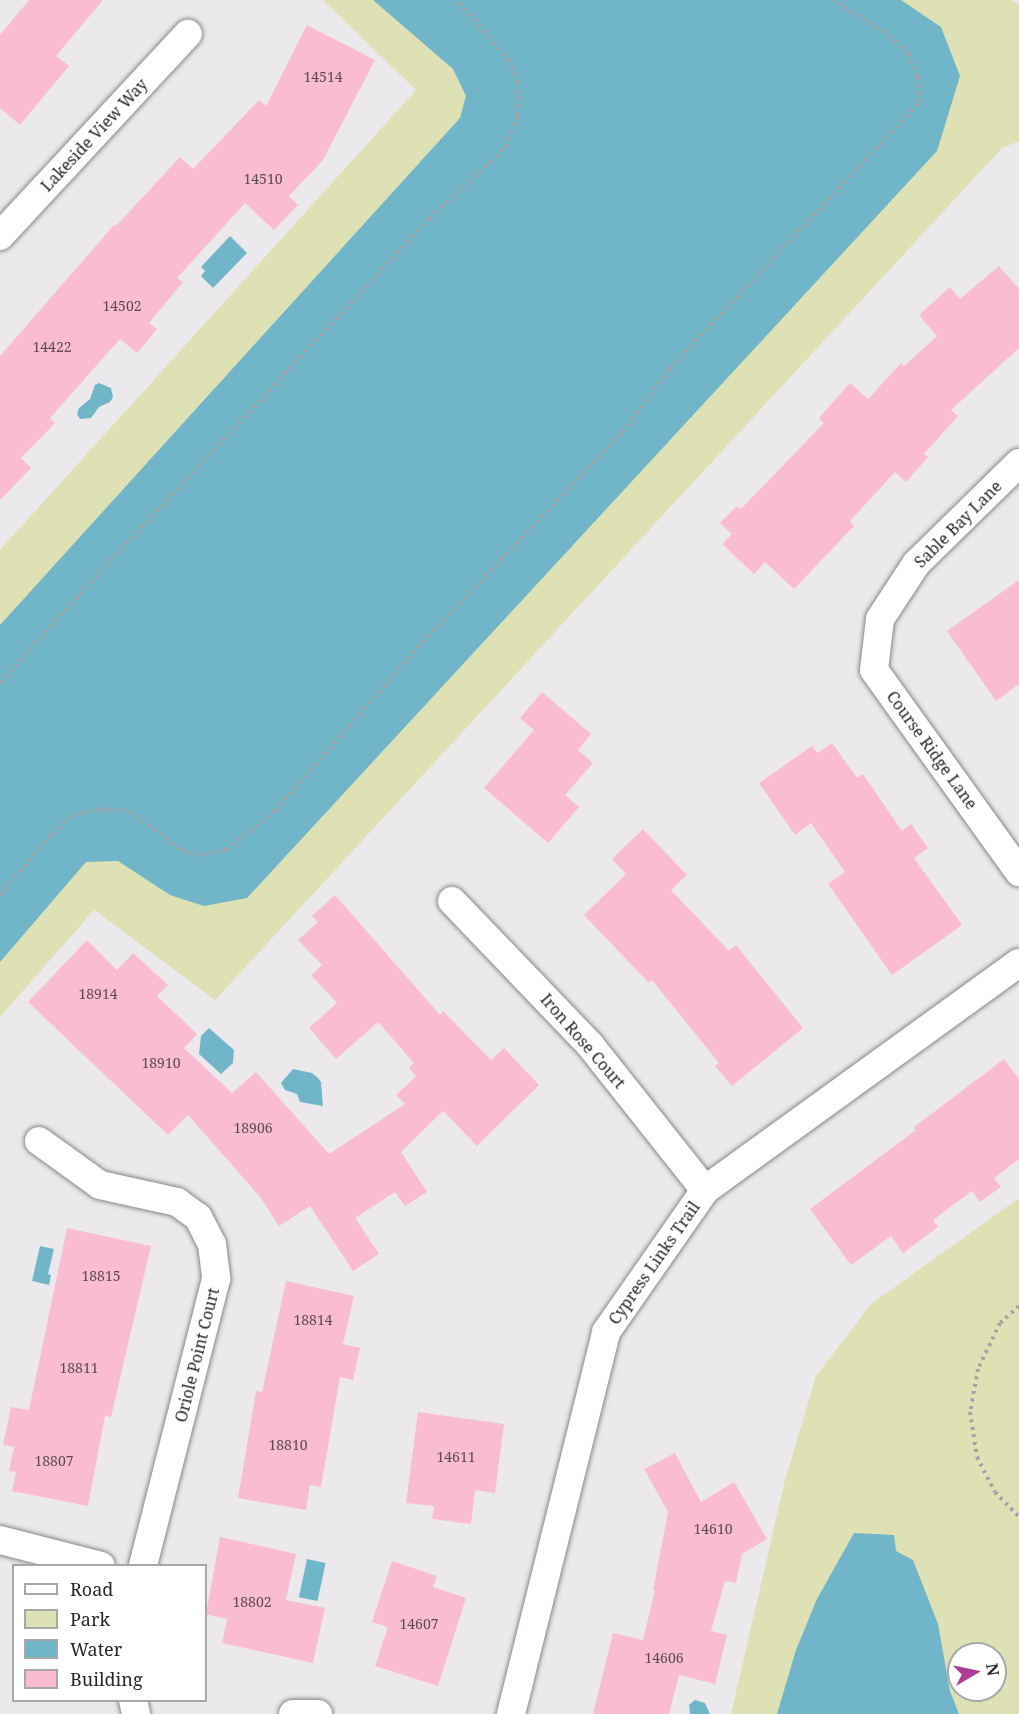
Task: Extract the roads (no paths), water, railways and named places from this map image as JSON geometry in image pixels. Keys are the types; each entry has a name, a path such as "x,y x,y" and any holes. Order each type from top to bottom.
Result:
{"street":[{"name":"Lakeside View Way","path":"0,236 188,34"},
{"name":"Sable Bay Lane","path":"880,619 916,564 1019,463"},
{"name":"Course Ridge Lane","path":"880,619 874,670 1019,872"},
{"name":"Iron Rose Court","path":"452,901 590,1045 705,1190"},
{"name":"Cypress Links Trail","path":"511,1714 606,1332 705,1190 1019,963"},
{"name":"Oriole Point Court","path":"39,1142 100,1185 177,1202 198,1217 212,1244 216,1279 144,1564"},
{"path":"0,1540 93,1564"},
{"path":"293,1714 318,1714"}],"water":[{"path":"373,0 901,0 941,27 960,76 937,151 247,898 204,906 170,895 118,861 86,862 0,962 0,625 460,118 466,96 453,69"},
{"path":"230,236 247,253 213,288 201,276 205,271 201,267"},
{"path":"99,383 111,388 113,397 110,402 99,407 91,418 80,419 77,414 79,408 90,399 95,385"},
{"path":"209,1028 234,1050 233,1063 221,1074 199,1054 201,1036"},
{"path":"293,1069 312,1073 318,1078 321,1082 323,1106 300,1102 297,1094 285,1090 281,1083"},
{"path":"40,1246 54,1249 48,1274 51,1275 49,1285 32,1281"},
{"path":"854,1533 894,1535 896,1551 913,1560 938,1624 947,1674 947,1702 954,1702 959,1714 777,1714 796,1650 817,1599"},
{"path":"307,1559 326,1563 317,1601 299,1597"},
{"path":"695,1700 705,1703 710,1714 690,1714 689,1705"}]}
